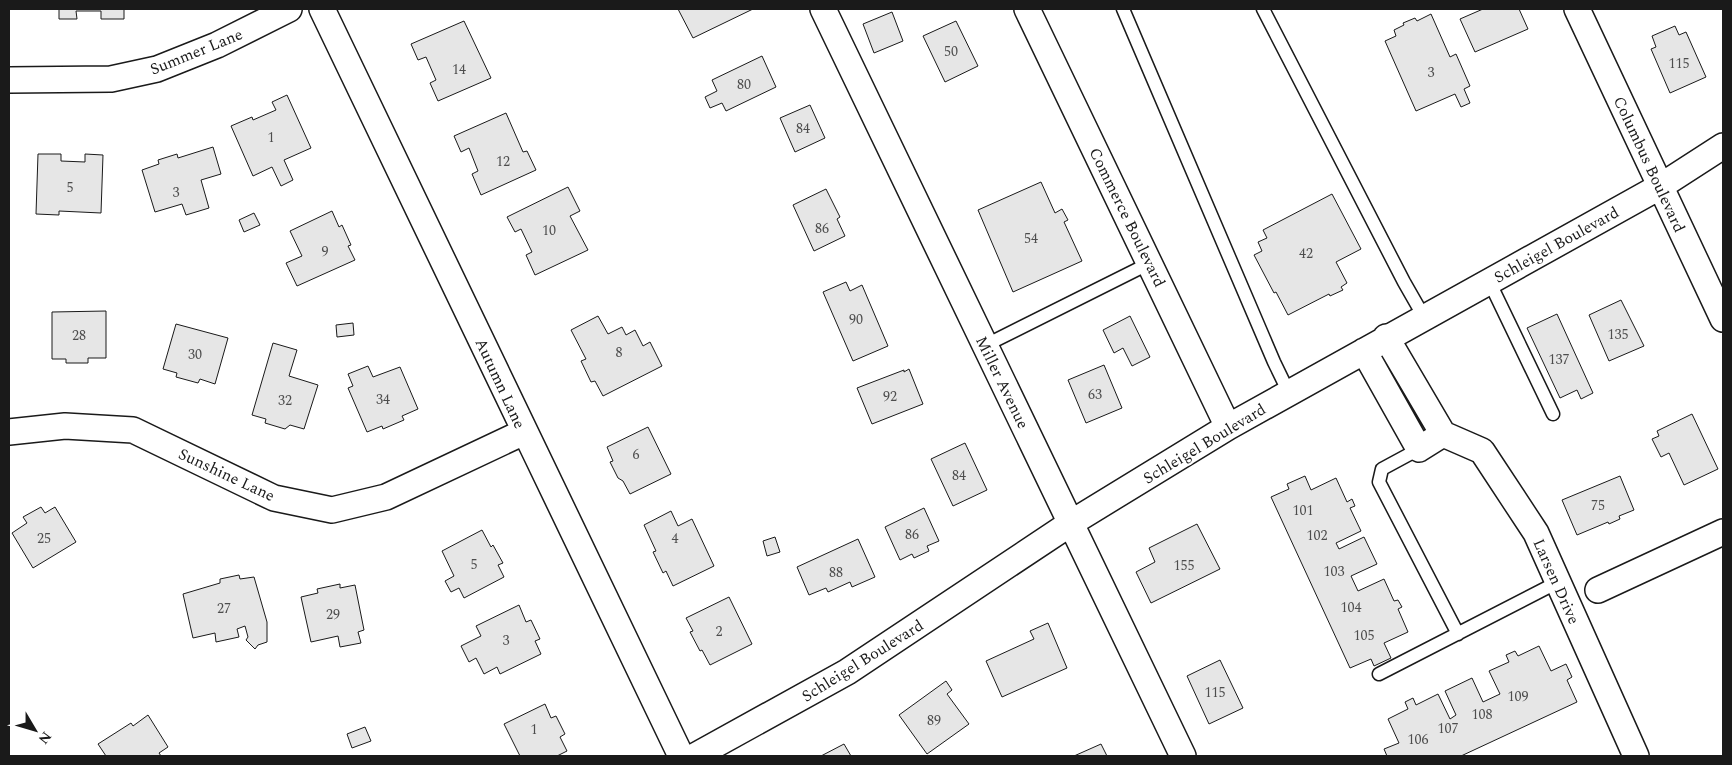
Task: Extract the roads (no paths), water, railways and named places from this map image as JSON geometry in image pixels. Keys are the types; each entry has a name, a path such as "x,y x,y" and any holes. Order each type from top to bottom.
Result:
{"street":[{"name":"Summer Lane","path":"9,80 111,79 156,69 217,45 289,9"},
{"name":"Autumn Lane","path":"322,9 681,756"},
{"name":"Miller Avenue","path":"822,9 1183,756"},
{"name":"Commerce Boulevard","path":"1027,9 1228,427"},
{"name":"Columbus Boulevard","path":"1577,9 1723,319"},
{"name":"Schleigel Boulevard","path":"695,756 847,672 1071,523 1228,427 1661,186 1723,146"},
{"path":"1364,350 1419,449 1443,434 1386,338"},
{"name":"Sunshine Lane","path":"9,432 65,426 133,430 274,498 332,510 386,497 524,432"},
{"name":"Larsen Drive","path":"1443,434 1482,451 1536,533 1636,756"},
{"path":"1598,590 1723,532"}],"lane":[{"path":"1123,9 1289,393"},
{"path":"1264,9 1404,282 1424,317"},
{"path":"986,345 1150,263"},
{"path":"1489,281 1554,414"},
{"path":"1419,449 1382,469 1379,482 1458,634"},
{"path":"1379,674 1558,582"}]}
